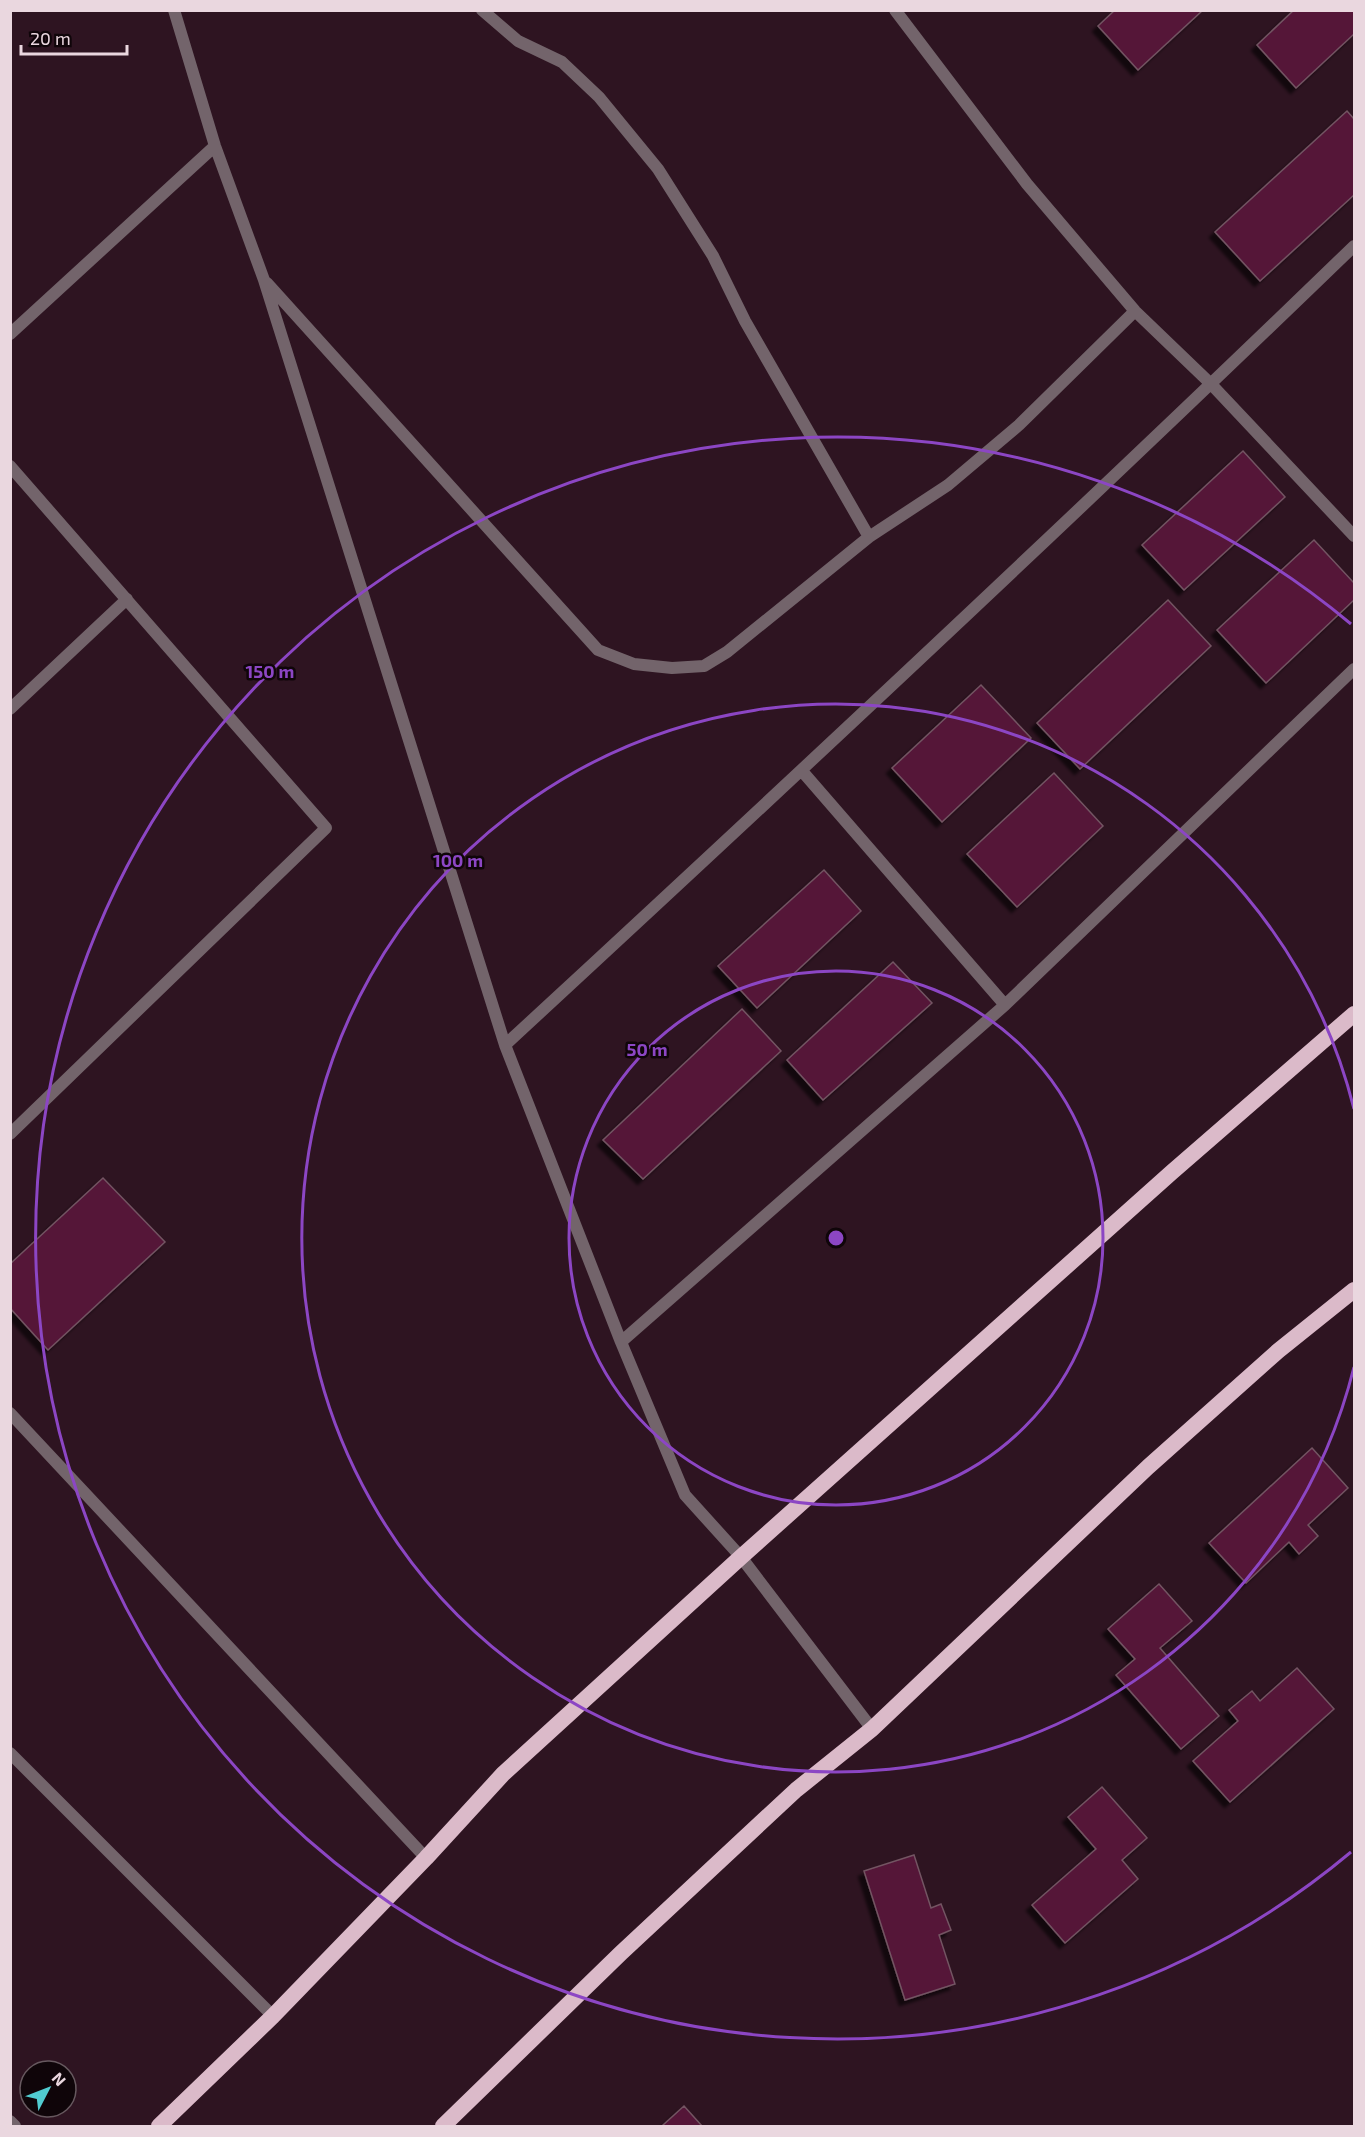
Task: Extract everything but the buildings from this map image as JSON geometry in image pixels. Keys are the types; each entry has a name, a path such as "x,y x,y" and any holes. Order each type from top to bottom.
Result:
{"highway":[{"path":"159,2127 273,2016 503,1774 741,1557 1172,1172 1354,1014"},
{"path":"443,2127 621,1953 796,1790 872,1729 1148,1467 1278,1351 1354,1290"}],"street":[{"path":"174,10 215,146 264,280 505,1045 621,1342 685,1495 741,1557 872,1729"},
{"path":"482,10 518,41 562,62 599,97 658,170 713,256 745,321 869,537"},
{"path":"895,10 1027,184 1135,311 1211,384 1354,536"},
{"path":"10,334 215,146"},
{"path":"505,1045 802,771 1354,246"},
{"path":"264,280 598,650 634,664 672,668 704,666 727,652 869,537 948,485 1019,425 1135,311"},
{"path":"10,466 326,828 10,1134"},
{"path":"10,709 127,599"},
{"path":"621,1342 1005,1005 1354,669"},
{"path":"802,771 1005,1005"},
{"path":"10,1413 426,1857"},
{"path":"10,1753 273,2016"},
{"path":"10,2121 15,2127"}]}
